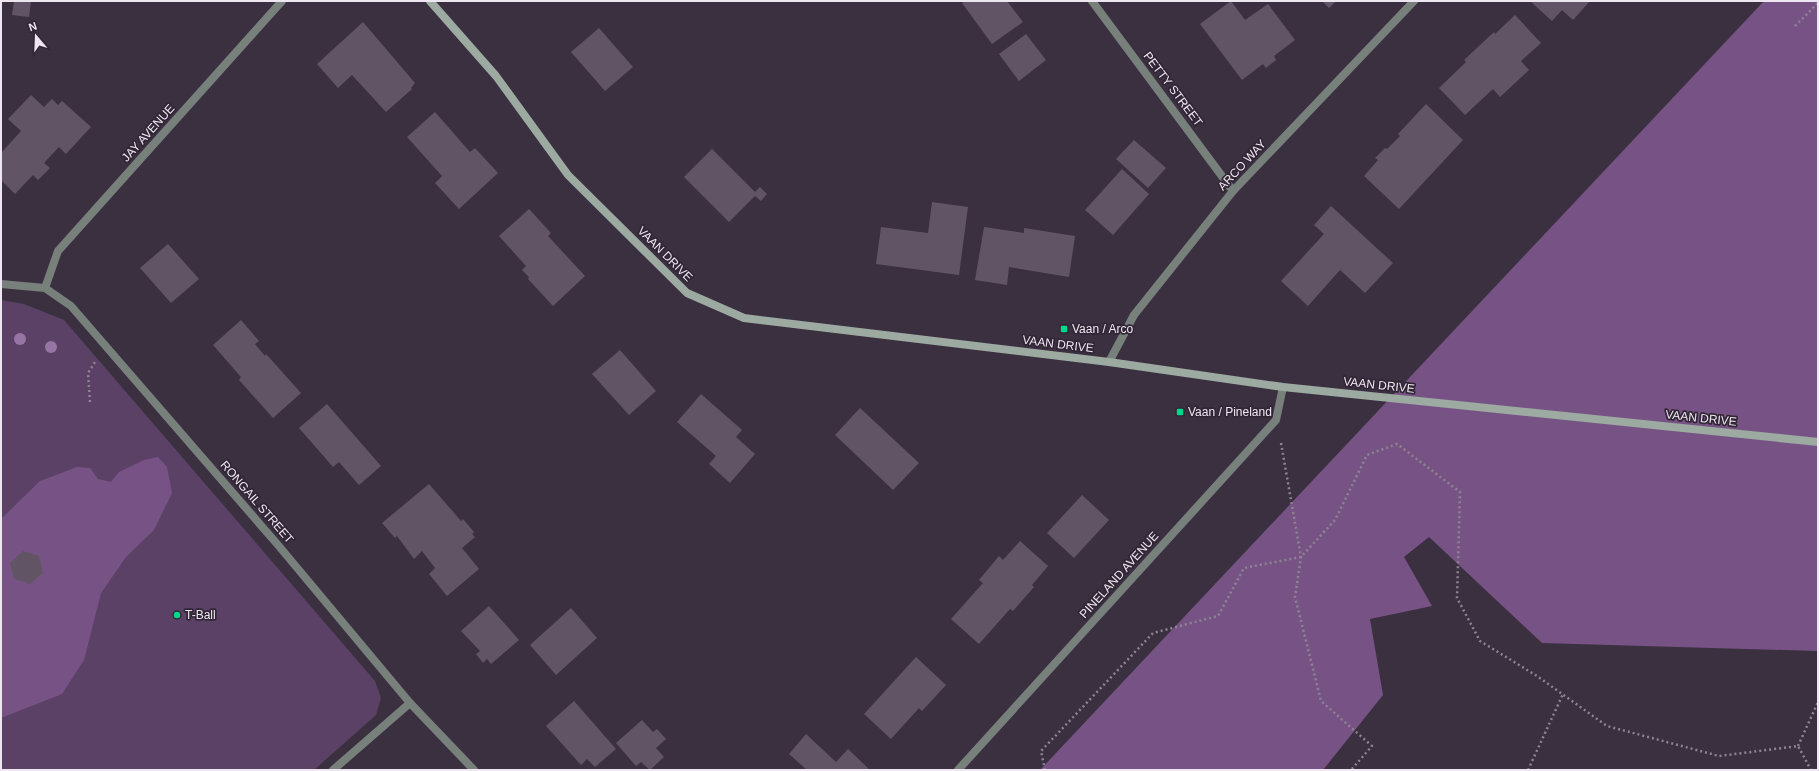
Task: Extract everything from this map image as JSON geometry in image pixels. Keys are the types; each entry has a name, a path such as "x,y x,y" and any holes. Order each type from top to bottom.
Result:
{"street":[{"name":"JAY AVENUE","path":"45,288 58,251 282,1"},
{"name":"VAAN DRIVE","path":"430,1 496,76 568,175 687,293 744,318 1109,362 1283,388 1818,442"},
{"name":"PETTY STREET","path":"1092,1 1233,190"},
{"name":"ARCO WAY","path":"1109,362 1134,315 1233,190 1414,1"},
{"name":"RONGAIL STREET","path":"1,284 45,288 71,306 278,544 410,703 474,770"},
{"name":"PINELAND AVENUE","path":"958,770 1276,420 1283,388"},
{"path":"333,770 410,703"}],"path":[{"path":"1796,26 1818,3"},
{"path":"90,402 88,372 105,345"},
{"path":"1276,420 1301,557 1295,597 1321,701 1372,746 1352,770"},
{"path":"1045,770 1042,751 1153,633 1218,616 1244,568 1301,557 1335,520 1367,455 1397,444 1460,492 1457,598 1480,641 1537,676 1607,726 1719,756 1798,746"},
{"path":"1528,770 1563,694"},
{"path":"1798,746 1818,702"},
{"path":"1798,746 1811,770"}],"shaded area":[{"path":"1764,1 1818,1 1818,651 1542,643 1429,537 1404,557 1432,606 1370,619 1383,695 1323,770 1040,770"},
{"path":"1,300 24,304 64,320 375,681 381,698 376,715 314,770 1,770"},
{"path":"158,457 167,467 172,493 154,530 126,557 101,593 84,660 62,694 1,718 1,519 40,481 77,467 90,468 98,479 111,482 119,472 144,460"}],"building":[{"path":"14,1 31,1 29,17 12,15"},
{"path":"965,1 1007,1 1023,22 992,44 962,3"},
{"path":"1231,1 1245,20 1268,4 1295,40 1274,56 1276,60 1266,68 1263,64 1242,80 1200,24"},
{"path":"1322,1 1336,1 1329,8"},
{"path":"1530,1 1590,1 1573,20 1562,10 1552,21"},
{"path":"1515,15 1541,43 1521,61 1529,70 1500,97 1493,89 1465,115 1439,88 1466,62 1464,60"},
{"path":"363,22 415,83 411,88 412,89 386,112 352,75 338,88 317,64"},
{"path":"599,28 633,67 605,91 571,52"},
{"path":"1026,34 1046,60 1019,81 999,54"},
{"path":"31,95 44,107 52,99 58,105 62,101 91,127 66,154 59,147 44,163 50,168 38,180 33,175 15,194 1,180 1,153 21,131 8,119"},
{"path":"1426,104 1463,140 1399,209 1364,176 1378,160 1375,158 1400,136 1398,134"},
{"path":"435,112 470,152 475,148 498,173 459,209 435,183 442,176 407,137"},
{"path":"1134,140 1166,168 1148,188 1116,159"},
{"path":"712,149 755,192 760,187 767,194 761,201 755,196 729,222 684,177"},
{"path":"1122,169 1149,194 1113,235 1085,210"},
{"path":"932,202 968,207 959,275 876,264 881,227 928,233"},
{"path":"1331,206 1393,263 1365,293 1340,270 1308,306 1281,281 1324,234 1314,225"},
{"path":"529,209 551,233 548,236 585,276 553,306 528,279 529,277 522,270 526,266 499,236"},
{"path":"984,227 1024,233 1024,228 1075,236 1069,277 1009,267 1007,285 975,280"},
{"path":"168,244 199,279 171,303 140,268"},
{"path":"241,320 259,341 255,344 301,393 273,418 239,380 241,377 213,345"},
{"path":"620,350 656,391 629,415 592,374"},
{"path":"701,394 742,430 736,437 755,454 730,483 709,464 716,456 677,422"},
{"path":"327,404 381,466 359,485 339,462 333,467 299,428"},
{"path":"860,408 919,463 893,490 835,435"},
{"path":"429,484 461,521 463,519 474,532 472,534 475,537 462,548 479,569 447,596 429,574 435,568 422,551 414,559 397,536 395,538 382,523"},
{"path":"1082,495 1109,520 1074,558 1047,533"},
{"path":"1020,541 1048,566 1032,585 1034,587 1013,611 1010,609 979,644 951,619 983,583 979,580 999,556 1003,560"},
{"path":"23,551 39,556 43,573 30,584 14,579 10,563"},
{"path":"489,606 519,640 491,664 487,659 483,663 476,654 480,651 461,631"},
{"path":"571,608 597,638 556,675 530,645"},
{"path":"916,657 946,685 922,711 919,708 891,739 864,714"},
{"path":"574,701 616,749 595,767 587,759 581,765 546,726"},
{"path":"642,720 653,732 657,729 666,739 656,748 664,757 650,770 641,762 636,766 616,743"},
{"path":"806,734 836,762 848,749 870,770 807,770 789,754"}],"place":[{"name":"Vaan / Arco","path":"1064,329"},
{"name":"Vaan / Pineland","path":"1180,412"},
{"name":"T-Ball","path":"177,615"}]}
